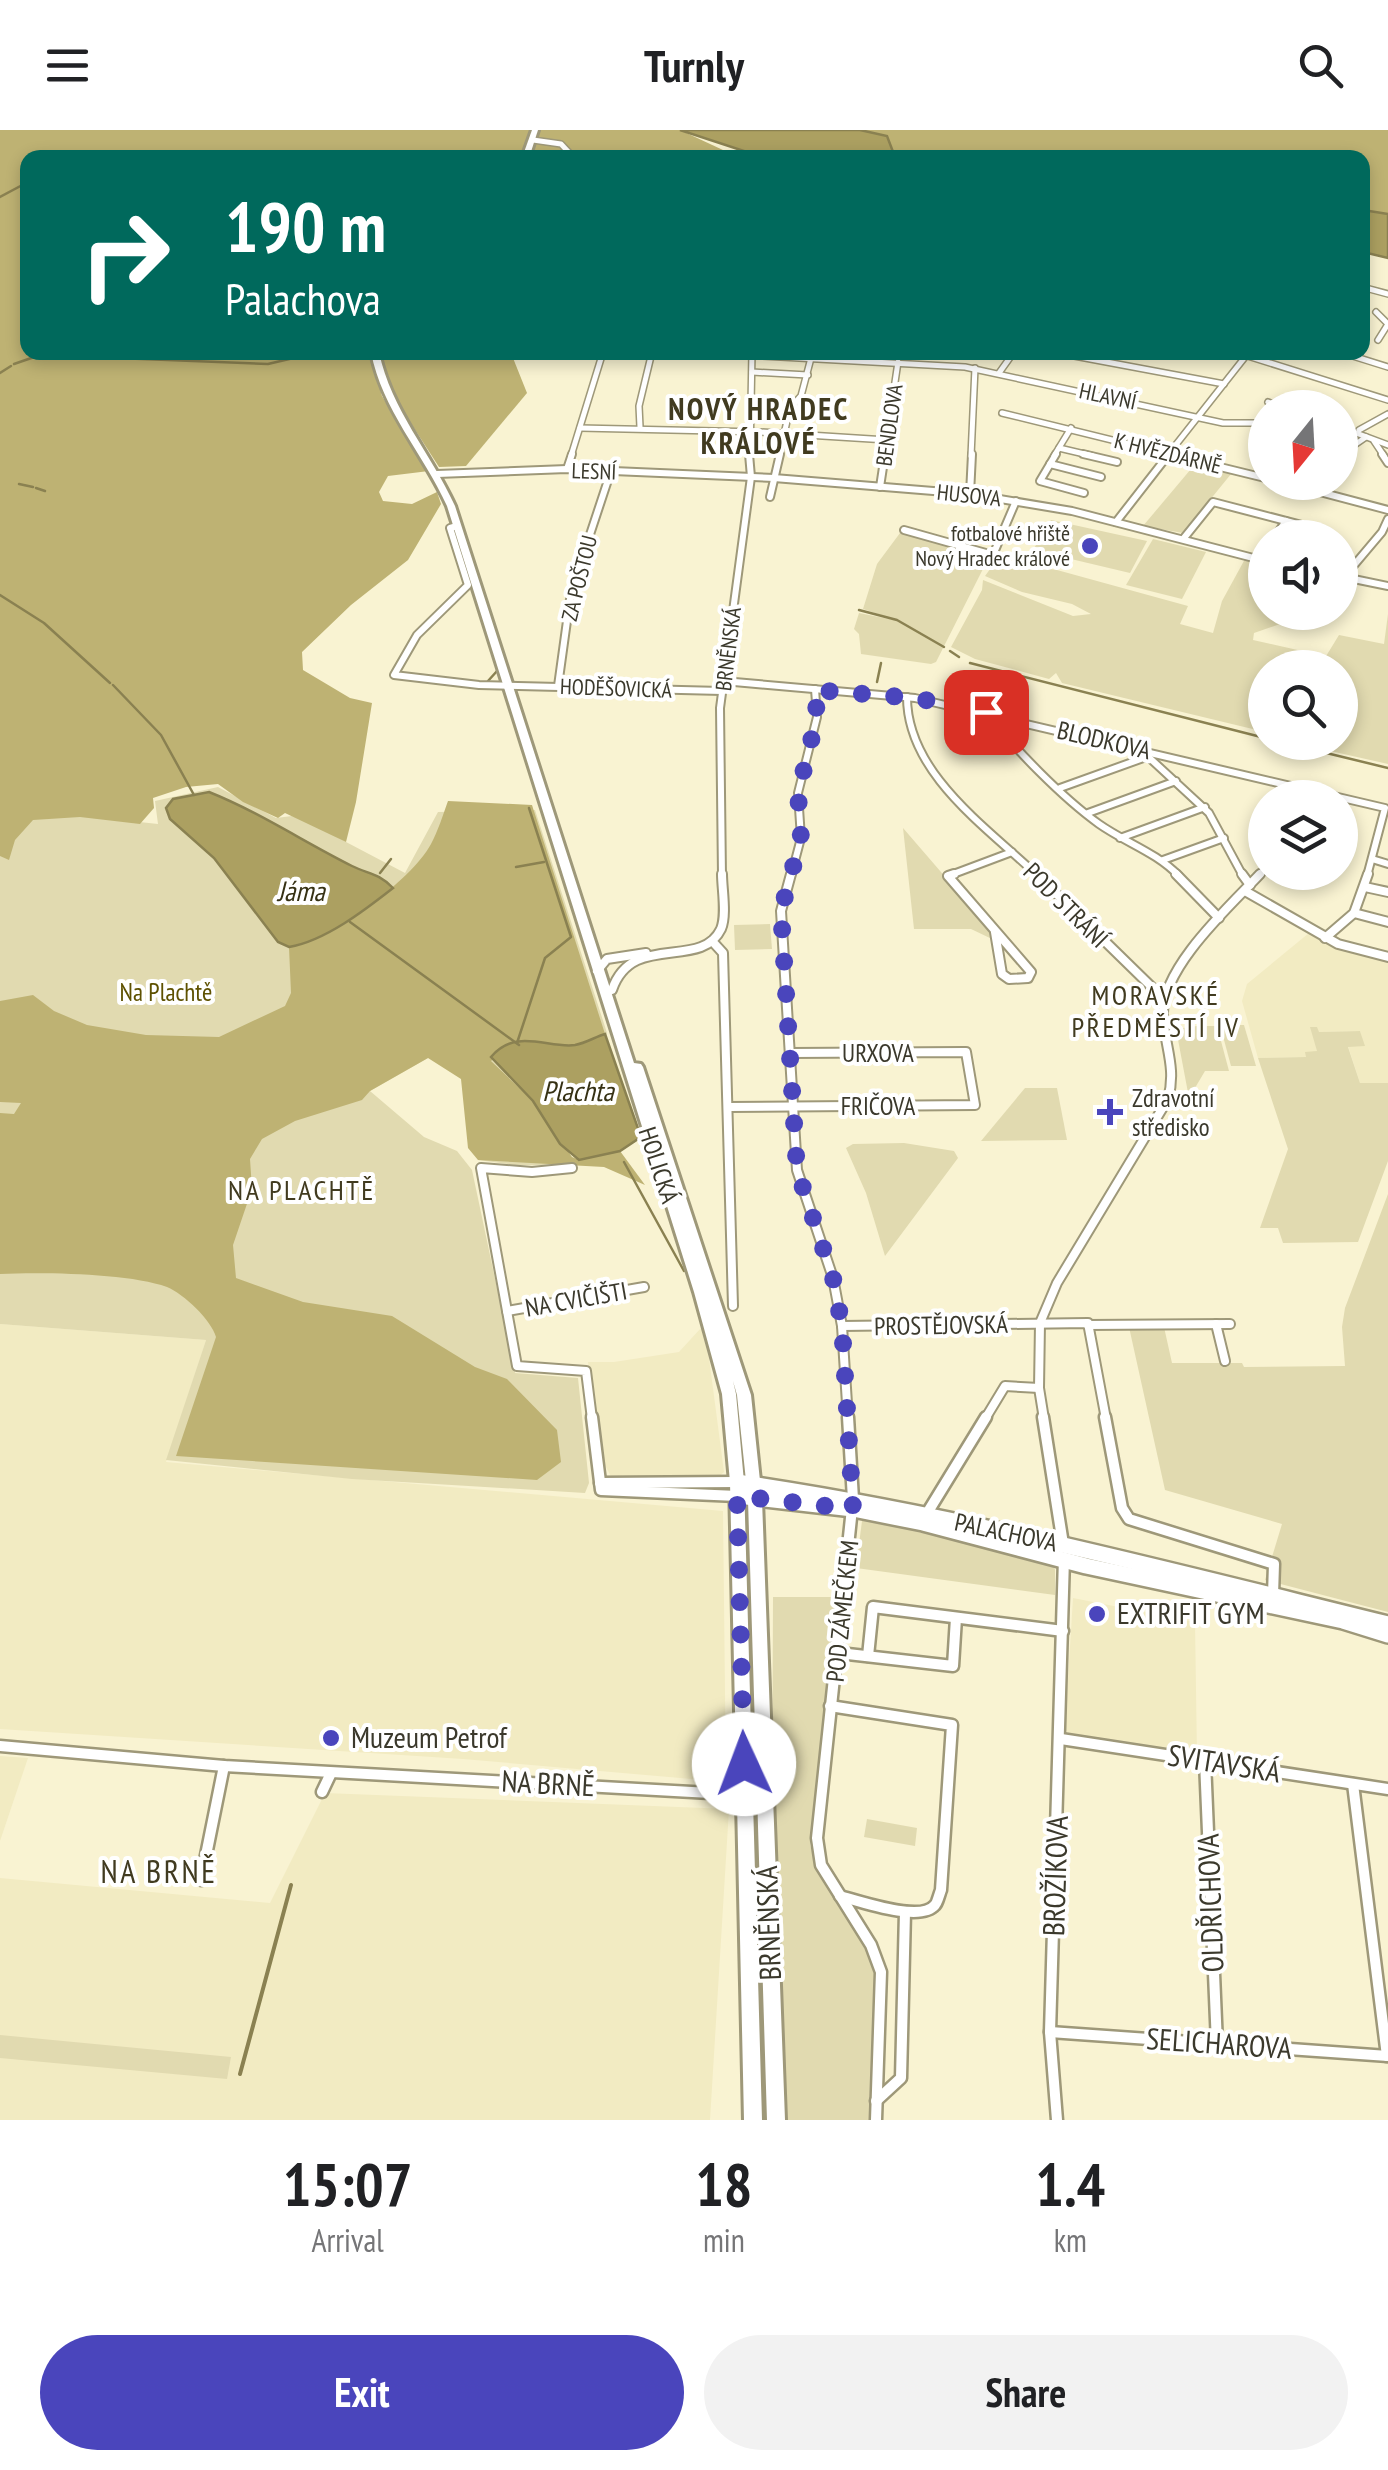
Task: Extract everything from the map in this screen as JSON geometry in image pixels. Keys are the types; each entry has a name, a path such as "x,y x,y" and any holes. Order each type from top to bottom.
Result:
{"main road":[{"path":"529,150 534,130"},
{"name":"HOLICKÁ","path":"377,360 387,395 437,474 457,526 558,838 603,960 744,1395 754,1493"},
{"name":"HOLICKÁ","path":"558,838 603,960 710,1321 729,1394 737,1489"},
{"name":"BRNĚNSKÁ","path":"737,1489 776,2120"},
{"name":"BRNĚNSKÁ","path":"753,2120 754,1493"}],"street":[{"path":"533,140 560,144 566,150"},
{"path":"1376,312 1388,324"},
{"path":"1375,320 1388,324"},
{"path":"1378,340 1388,324"},
{"path":"567,469 601,360"},
{"path":"640,427 639,406 650,360"},
{"name":"BRNĚNSKÁ","path":"734,1306 724,953 712,941 722,927 719,738 751,478 748,432 752,360"},
{"path":"770,497 792,404 801,396 811,360"},
{"name":"HLAVNÍ","path":"854,360 975,368 1248,425"},
{"path":"999,373 1008,360"},
{"path":"1095,360 1224,384"},
{"path":"1116,522 1243,360"},
{"path":"1266,360 1388,400"},
{"name":"BENDLOVA","path":"880,487 898,362"},
{"path":"970,494 975,368"},
{"path":"752,372 808,375"},
{"name":"K HVĚZDÁRNĚ","path":"1002,413 1248,474"},
{"path":"1360,430 1388,414"},
{"path":"580,428 640,427 888,440"},
{"path":"1071,428 1040,481 1084,492"},
{"path":"1360,430 1388,443"},
{"path":"1358,433 1374,442 1388,463"},
{"path":"1358,442 1366,437"},
{"path":"1374,442 1388,443"},
{"name":"K HVĚZDÁRNĚ","path":"1059,448 1117,462"},
{"name":"K HVĚZDÁRNĚ","path":"1050,464 1101,477"},
{"name":"LESNÍ","path":"437,474 567,469 751,478"},
{"name":"ZA POŠTOU","path":"558,686 571,592 610,471"},
{"name":"HUSOVA","path":"751,478 1016,501 1248,556"},
{"path":"1349,500 1388,510"},
{"path":"904,530 993,555 1016,501"},
{"path":"1184,538 1213,502 1282,520"},
{"path":"1358,559 1388,520"},
{"path":"457,526 450,528 468,584 417,635 394,675 509,686"},
{"path":"1358,580 1388,586"},
{"name":"HODĚŠOVICKÁ","path":"509,686 723,686"},
{"name":"BLODKOVA","path":"723,686 907,697 1139,748 1256,780"},
{"name":"POD ZÁMEČKEM","path":"815,690 817,717 798,793 801,838 781,911 797,1170 833,1278 842,1326 853,1504 817,1838 821,1865 871,1945 881,1972 876,2120"},
{"name":"POD STRÁNÍ","path":"907,697 907,710 929,770 1164,999"},
{"path":"986,712 1005,738 1088,813 1120,838 1163,860 1219,918"},
{"path":"1139,748 1205,807 1247,888 1325,938 1388,957"},
{"path":"1060,788 1149,756"},
{"path":"1088,813 1176,781"},
{"name":"BLODKOVA","path":"1358,803 1387,808"},
{"path":"1120,838 1205,807"},
{"path":"1325,938 1354,913 1384,834 1387,808"},
{"path":"1163,860 1224,838"},
{"name":"POD STRÁNÍ","path":"995,932 1002,974 1028,978 1031,972 948,876 1012,852"},
{"path":"1372,860 1388,864"},
{"path":"1365,886 1388,892"},
{"path":"1040,1324 1057,1283 1176,1080 1164,999 1219,918 1247,888"},
{"path":"1354,913 1388,922"},
{"path":"612,990 615,976 631,960 712,941"},
{"path":"603,960 675,950"},
{"name":"URXOVA","path":"790,1053 966,1052"},
{"name":"FRIČOVA","path":"729,1107 975,1105 966,1052"},
{"name":"NA CVIČIŠTI","path":"572,1168 532,1172 481,1168 518,1366 586,1370 601,1490 737,1489"},
{"name":"NA CVIČIŠTI","path":"507,1311 644,1287"},
{"name":"BROŽÍKOVA","path":"1040,1324 1039,1388 1063,1552 1061,1739 1050,2032 1056,2120"},
{"path":"1216,1324 1225,1361"},
{"name":"PROSTĚJOVSKÁ","path":"842,1326 1230,1324"},
{"path":"1088,1325 1122,1508 1129,1520 1274,1564 1273,1599"},
{"path":"926,1515 1005,1386 1039,1388"},
{"name":"PALACHOVA","path":"737,1489 926,1515 1063,1552"},
{"name":"PALACHOVA","path":"853,1504 1388,1624"},
{"name":"PALACHOVA","path":"1273,1599 1388,1635"},
{"path":"868,1656 874,1607 1062,1632"},
{"path":"839,1653 953,1666 956,1618"},
{"name":"POD ZÁMEČKEM","path":"830,1706 952,1726 940,1890 936,1905 926,1913 905,1912"},
{"name":"SVITAVSKÁ","path":"1061,1739 1388,1789"},
{"name":"NA BRNĚ","path":"0,1746 224,1766 755,1796"},
{"name":"OLDŘICHOVA","path":"1205,1762 1217,2044"},
{"path":"201,1880 224,1766"},
{"path":"322,1792 331,1773"},
{"path":"1353,1784 1388,2056"},
{"path":"840,1896 905,1912 901,2078 876,2101"},
{"name":"SELICHAROVA","path":"1050,2032 1388,2056"}],"shaded area":[{"path":"0,130 530,130 523,150 20,150 20,360 372,360 382,396 429,471 388,476 379,492 383,501 412,504 437,492 441,504 408,560 351,605 302,652 303,670 350,698 372,703 346,842 285,813 278,818 243,802 218,784 186,787 153,798 154,808 140,824 80,817 33,820 15,840 9,860 0,856"},
{"path":"539,130 680,130 723,150 532,150"},
{"path":"860,130 1388,130 1388,214 1370,211 1370,150 892,150 887,136"},
{"path":"382,360 514,360 527,393 466,466 439,467 392,394"},
{"path":"448,801 532,805 605,1034 575,1045 527,1041 491,1061 533,1101 572,1157 579,1160 620,1151 645,1185 604,1167 478,1160 468,1148 461,1079 428,1058 370,1091 362,1100 295,1121 262,1139 250,1159 252,1189 233,1245 236,1278 303,1302 392,1316 475,1367 507,1379 557,1430 561,1462 537,1480 176,1456 216,1337 196,1308 181,1295 151,1282 108,1276 0,1274 0,1113 14,1114 21,1103 0,1102 0,1001 33,995 54,1011 87,1025 146,1035 219,1037 285,1006 291,993 289,947 347,921 406,875 431,844"},
{"path":"1309,933 1388,959 1388,1083 1360,1083 1348,1046 1364,1046 1360,1031 1318,1032 1311,1027 1318,1052 1307,1057 1258,1058 1242,1001 1247,984"},
{"path":"0,1324 206,1340 166,1462 723,1511 726,1782 463,1759 0,1729"},
{"path":"701,1328 709,1358 724,1472 715,1480 613,1480 601,1458 588,1362 679,1352"},
{"path":"1073,1598 1195,1622 1197,1756 1070,1736 1065,1729"},
{"path":"0,1756 28,1758 0,1841"},
{"path":"325,1793 729,1809 710,2120 0,2120 0,1878 270,1903"}],"green space":[{"path":"1196,463 1231,474 1183,533 1143,526"},
{"name":"fotbalové hřiště Nový Hradec králové","path":"1051,520 1147,541 1130,573 1033,550"},
{"path":"900,533 989,557 936,662 931,664 861,654 859,634 854,629 859,613 899,621 863,609 877,564"},
{"path":"1153,539 1206,552 1182,599 1126,585"},
{"path":"1245,559 1248,560 1248,630 1263,630 1254,633 1253,640 1298,650 1248,650 1248,728 1062,683 1056,673 1049,679 975,659 951,647 982,590 983,580 1073,616 1091,614 1072,604 1022,592 985,576 996,561 1057,570 1188,606 1180,624 1213,633 1222,601"},
{"path":"1388,614 1388,764 1358,757 1358,650 1330,650 1339,635 1384,644"},
{"name":"Na Plachtě","path":"218,787 276,818 292,816 308,822 405,873 438,812 535,810 607,1033 563,1165 478,1160 464,1075 435,1054 370,1091 424,1137 457,1151 472,1170 515,1373 578,1378 589,1483 585,1493 352,1479 166,1460 206,1340 0,1324 0,807 158,824 155,801"},
{"path":"903,828 991,930 992,939 971,929 914,929"},
{"path":"770,924 772,949 735,950 734,925"},
{"path":"1220,1025 1244,1025 1256,1066 1231,1066"},
{"path":"1217,1026 1229,1071 1205,1071 1189,1098 1176,1029"},
{"path":"1310,1027 1317,1027 1319,1032 1360,1031 1365,1046 1348,1047 1360,1083 1388,1083 1388,1161 1358,1242 1283,1243 1278,1228 1260,1228 1288,1149 1258,1058 1306,1057 1305,1052 1317,1051"},
{"path":"1025,1088 1057,1088 1067,1140 981,1141"},
{"path":"904,1143 954,1151 958,1158 885,1256 866,1193 846,1148 853,1144"},
{"path":"1388,1194 1388,1612 1265,1580 1282,1524 1165,1490 1129,1327 1164,1327 1172,1363 1345,1366 1345,1308"},
{"path":"867,1517 1046,1561 1055,1569 1055,1595 856,1568 862,1521"},
{"path":"773,1597 837,1597 810,1845 822,1874 862,1941 873,1970 876,2012 871,2120 781,2120 772,1829"},
{"path":"867,1819 917,1828 915,1846 864,1837"},
{"path":"0,2035 231,2057 227,2079 0,2058"}],"water":[{"path":"680,130 860,130 887,136 892,150 741,150"},
{"path":"1370,211 1388,214 1388,258 1370,254"},
{"name":"Jáma","path":"209,792 393,888 344,924 316,938 289,947 278,942 214,858 170,819 166,808 173,799"},
{"name":"Plachta","path":"605,1034 641,1137 620,1151 579,1160 560,1144 533,1101 491,1057 511,1043 575,1045"}],"waterway":[{"path":"0,197 20,186"},
{"path":"14,364 26,360"},
{"path":"167,360 268,364 285,360"},
{"path":"0,373 11,366"},
{"path":"19,484 33,487"},
{"path":"36,488 45,491"},
{"path":"0,595 44,623 110,683"},
{"path":"859,610 897,620 944,647"},
{"path":"950,651 959,657"},
{"path":"877,682 881,663"},
{"path":"970,663 1248,734"},
{"path":"488,681 497,671"},
{"path":"113,685 161,735 194,795"},
{"path":"1355,760 1388,768"},
{"path":"517,1043 545,958 571,937 529,808"},
{"path":"380,873 391,859"},
{"path":"516,867 544,862"},
{"path":"350,922 519,1045"},
{"path":"624,1162 684,1271"},
{"path":"240,2074 291,1885"}],"place":[{"name":"fotbalové hřiště Nový Hradec králové","path":"1090,546"},
{"name":"Zdravotní středisko","path":"1110,1112"},
{"name":"EXTRIFIT GYM","path":"1097,1614"},
{"name":"Muzeum Petrof","path":"331,1738"}],"district":[{"name":"NOVÝ HRADEC KRÁLOVÉ","path":"759,427"},
{"name":"MORAVSKÉ PŘEDMĚSTÍ IV","path":"1156,1011"},
{"name":"NA PLACHTĚ","path":"302,1190"},
{"name":"NA BRNĚ","path":"159,1872"}],"route":[{"path":"744,1764 737,1496 853,1509 842,1326 833,1278 797,1170 781,911 801,838 798,793 817,717 815,690 915,698 986,712"}]}
